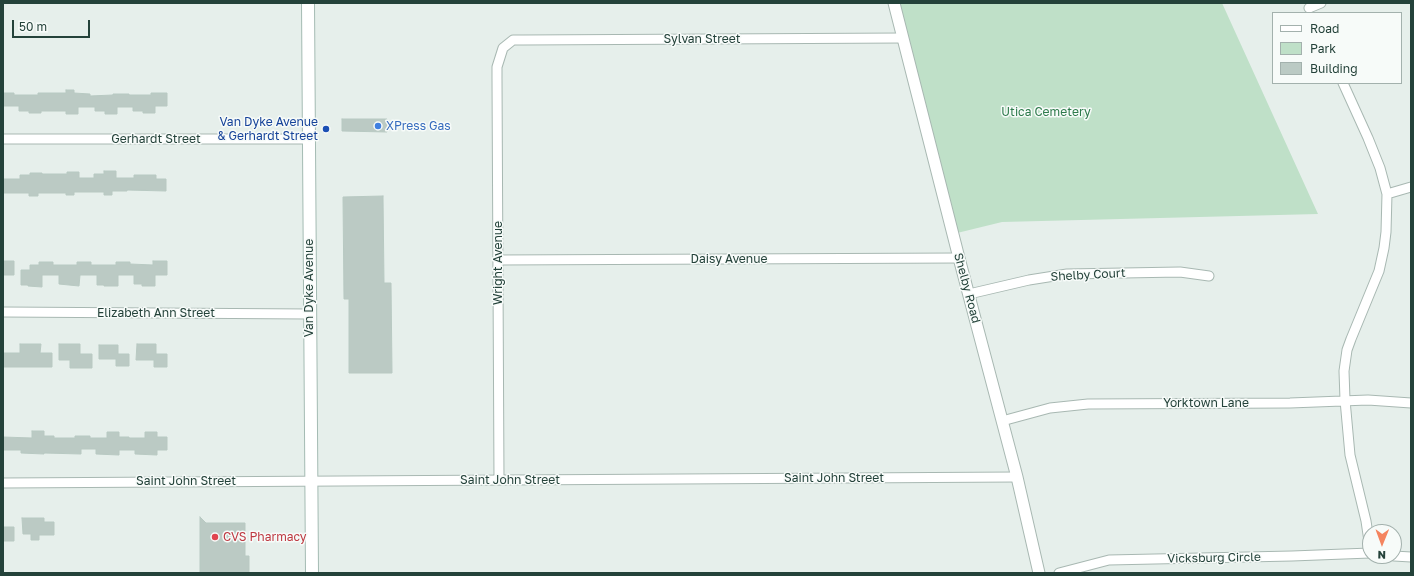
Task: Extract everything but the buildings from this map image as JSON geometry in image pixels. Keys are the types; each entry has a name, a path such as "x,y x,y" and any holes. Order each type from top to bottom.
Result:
{"main road":[{"name":"Van Dyke Avenue","path":"308,3 312,573"}],"street":[{"name":"Shelby Road","path":"894,3 959,258 970,294 1002,421 1018,477 1039,573"},
{"path":"1309,8 1321,3"},
{"name":"Sylvan Street","path":"503,48 513,40 902,38"},
{"name":"Wright Avenue","path":"499,480 497,79 498,67 503,48"},
{"path":"1344,84 1380,168 1387,194 1384,248 1379,272 1347,350 1344,371 1350,456 1367,524"},
{"name":"Gerhardt Street","path":"3,139 308,139"},
{"path":"1387,194 1411,187"},
{"name":"Daisy Avenue","path":"498,260 959,258"},
{"name":"Shelby Court","path":"970,294 1029,280 1067,274 1180,272 1209,276"},
{"name":"Elizabeth Ann Street","path":"3,312 309,314"},
{"name":"Yorktown Lane","path":"1002,421 1050,408 1088,404 1290,403 1345,400 1411,403"},
{"name":"Saint John Street","path":"3,483 1018,477"},
{"name":"Vicksburg Circle","path":"1059,573 1109,560 1362,553"}],"green space":[{"name":"Utica Cemetery","path":"894,3 1222,3 1318,214 1002,222 953,234"}],"place":[{"name":"XPress Gas","path":"378,126"},
{"name":"Van Dyke Avenue & Gerhardt Street","path":"326,129"},
{"name":"CVS Pharmacy","path":"215,537"}]}
